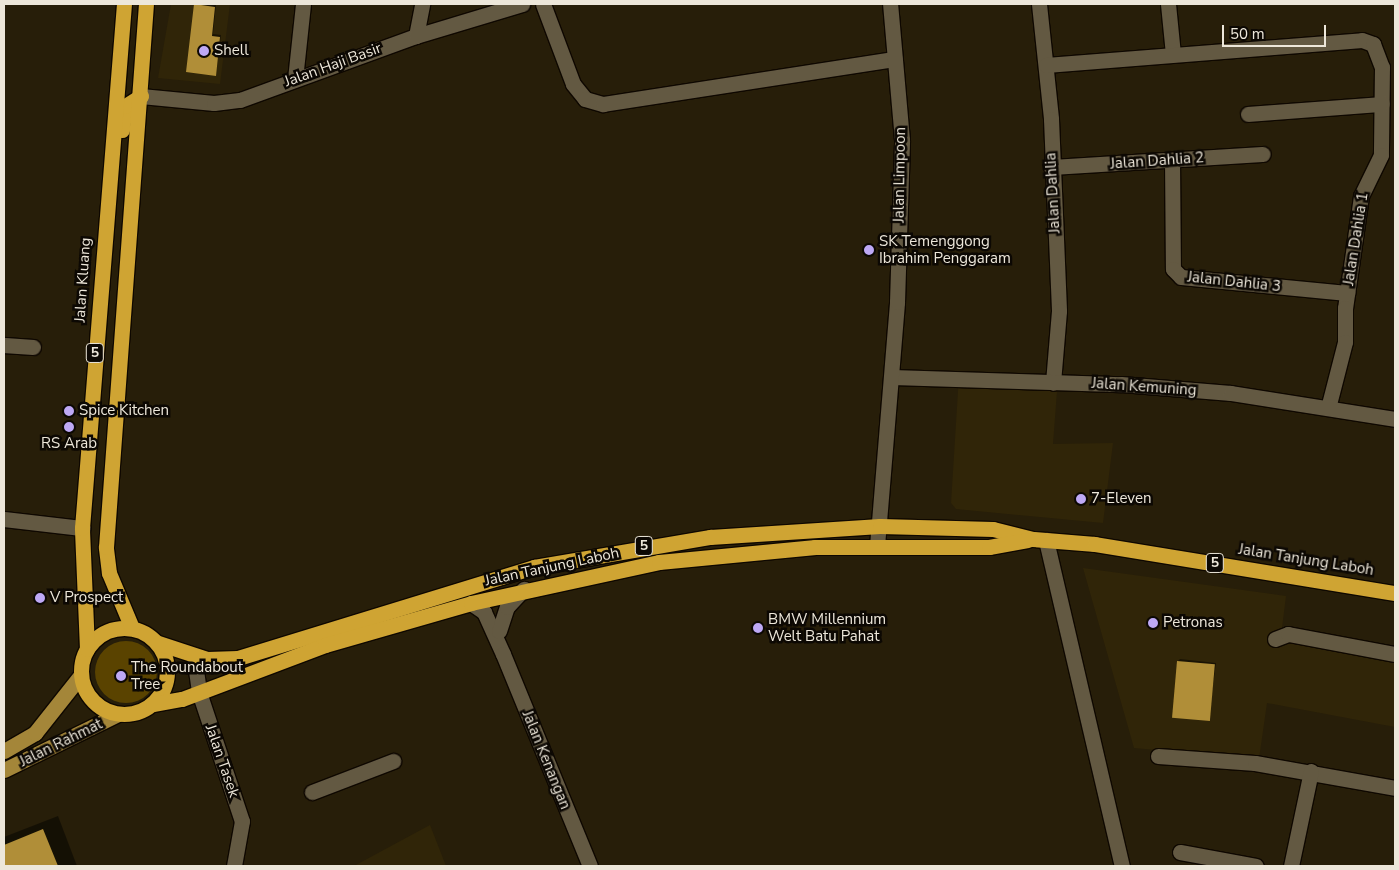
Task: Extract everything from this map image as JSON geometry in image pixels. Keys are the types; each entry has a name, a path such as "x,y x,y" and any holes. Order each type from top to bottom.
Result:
{"highway":[{"name":"Jalan Kluang","path":"87,649 82,528 124,4"},
{"name":"5","path":"146,4 106,547 109,573 132,628 158,643"},
{"path":"109,178 118,163 125,106 140,96"},
{"name":"Jalan Tanjung Laboh","path":"158,643 194,656 238,658 534,567 681,541 880,526 993,529 1040,540 1395,592"},
{"name":"Jalan Tanjung Laboh","path":"153,704 198,692 325,645 471,603 660,562 877,546 989,547 1040,540"},
{"path":"87,649 106,632 132,628"},
{"path":"153,704 167,681 168,667 158,643"},
{"name":"5","path":"81,675 87,649"},
{"path":"81,675 97,705 118,714"},
{"name":"5","path":"118,714 153,704"}],"main road":[{"name":"Jalan Rahmat","path":"4,751 35,734 81,675"},
{"name":"Jalan Rahmat","path":"4,770 118,714"}],"street":[{"path":"295,79 303,4"},
{"path":"416,36 422,4"},
{"name":"Jalan Haji Basir","path":"140,96 214,103 240,100 416,36 522,4"},
{"path":"543,4 579,94 603,104 895,59"},
{"name":"Jalan Limpoon","path":"877,546 892,377 902,140 890,4"},
{"name":"Jalan Dahlia","path":"1039,4 1046,65 1059,311 1052,383"},
{"path":"1168,4 1173,54"},
{"name":"Jalan Dahlia 1","path":"1046,65 1362,40 1373,44 1388,58 1382,104 1381,155 1361,196 1347,293 1345,342 1328,408"},
{"path":"1248,114 1382,104"},
{"name":"Jalan Dahlia 2","path":"1051,168 1263,154"},
{"name":"Jalan Dahlia 3","path":"1172,160 1173,269 1181,277 1347,293"},
{"path":"4,345 33,347"},
{"name":"Jalan Kemuning","path":"892,377 1222,392 1395,419"},
{"path":"4,519 82,528"},
{"path":"1040,540 1122,866"},
{"name":"Jalan Kenangan","path":"486,582 503,654"},
{"name":"Jalan Kenangan","path":"499,631 507,607 524,590"},
{"name":"Jalan Kenangan","path":"471,603 484,612 590,866"},
{"path":"1274,639 1288,634 1395,654"},
{"name":"Jalan Tasek","path":"194,656 198,692 242,821 234,866"},
{"path":"1158,756 1310,771 1395,788"},
{"path":"312,792 393,761"},
{"path":"1291,866 1310,771"},
{"path":"1180,852 1256,866"}],"shaded area":[{"path":"171,4 230,4 220,84 158,78"},
{"path":"959,375 1058,378 1053,444 1113,443 1103,523 956,509 951,503"},
{"path":"1083,568 1286,596 1282,628 1395,650 1395,727 1267,703 1259,759 1134,748"},
{"path":"126,641 138,644 148,650 154,660 157,672 154,684 148,694 138,700 126,703 114,700 104,694 98,684 95,672 98,660 104,650 114,644"},
{"path":"430,825 446,866 354,866"}],"building":[{"name":"Shell","path":"194,4 215,7 212,36 220,37 216,76 186,72"},
{"path":"1177,661 1215,664 1210,721 1172,718"},
{"path":"43,829 58,866 4,866 4,845"}],"place":[{"name":"Shell","path":"204,51"},
{"name":"SK Temenggong Ibrahim Penggaram","path":"869,250"},
{"name":"Spice Kitchen","path":"69,411"},
{"name":"RS Arab","path":"69,427"},
{"name":"7-Eleven","path":"1081,499"},
{"name":"V Prospect","path":"40,598"},
{"name":"Petronas","path":"1153,623"},
{"name":"BMW Millennium Welt Batu Pahat","path":"758,628"},
{"name":"The Roundabout Tree","path":"121,676"}]}
